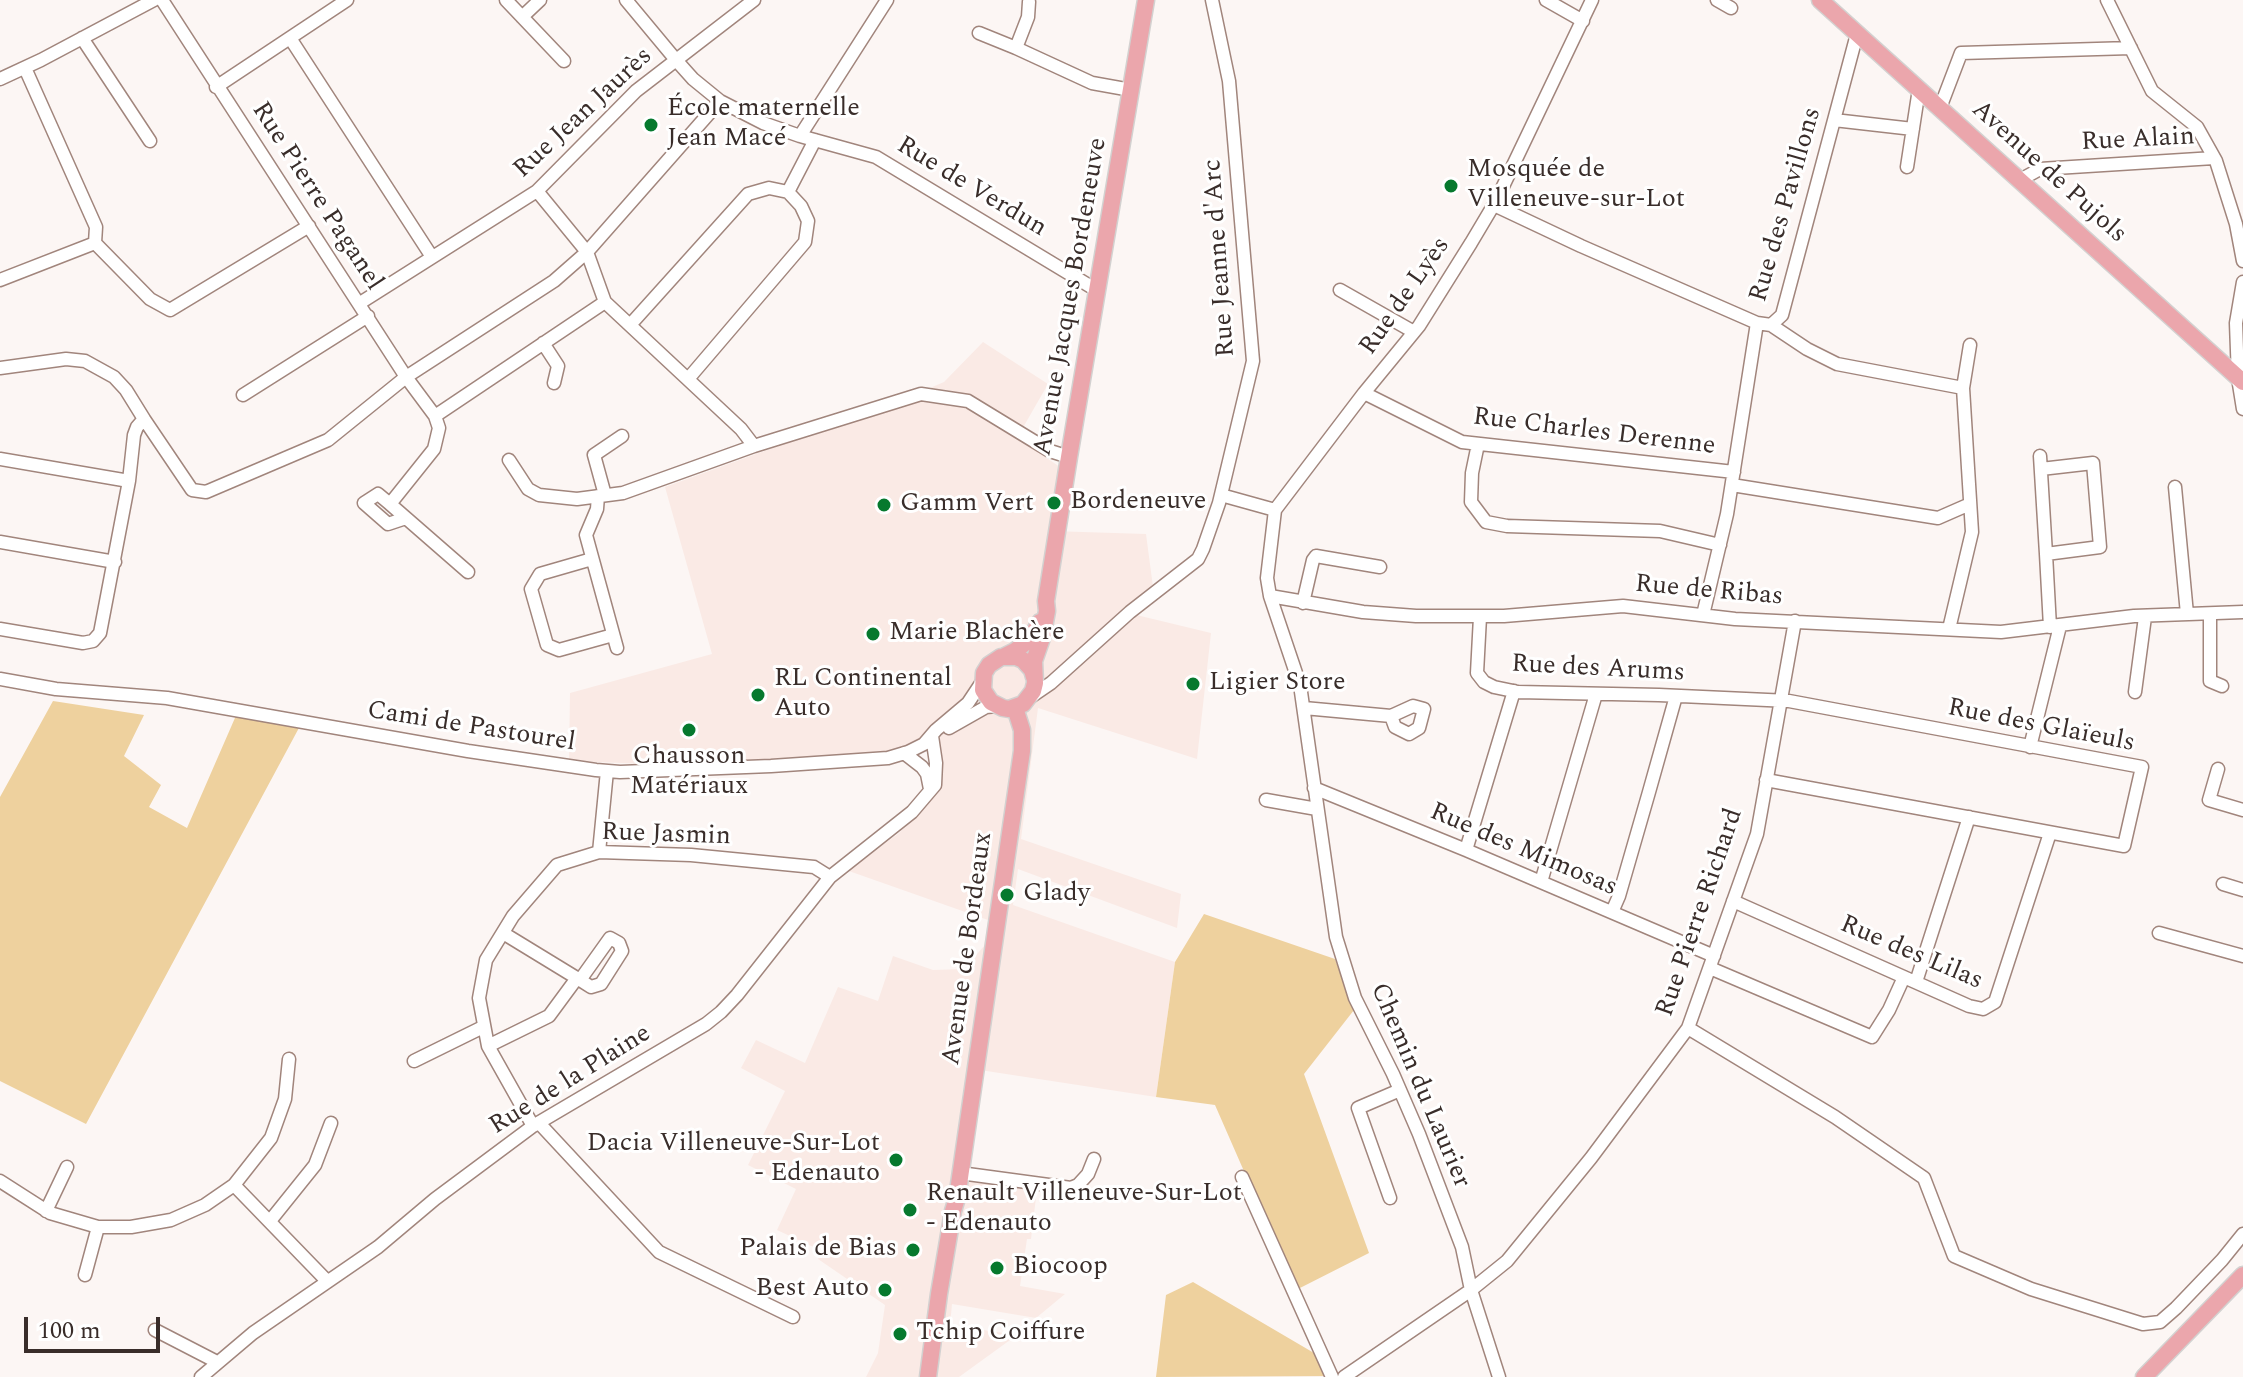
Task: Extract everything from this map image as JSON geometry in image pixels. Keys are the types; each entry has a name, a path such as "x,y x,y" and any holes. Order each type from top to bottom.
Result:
{"main road":[{"name":"Avenue Jacques Bordeneuve","path":"1034,677 1034,661 1047,611 1046,601 1069,457 1146,0"},
{"name":"Avenue de Pujols","path":"1820,0 2241,380"},
{"name":"Avenue Jacques Bordeneuve","path":"1001,657 1030,639 1040,622 1046,601"},
{"path":"1001,657 1023,660 1034,677 1033,691 1022,703 997,706 987,698 982,681 989,665 1001,657"},
{"name":"Avenue de Bordeaux","path":"928,1377 1022,751 1022,703"},
{"name":"Avenue de Bordeaux","path":"936,1377 957,1198"},
{"path":"2144,1377 2243,1275"},
{"path":"938,1297 941,1303 937,1334 940,1349"}],"street":[{"path":"0,79 154,0"},
{"name":"Rue Pierre Paganel","path":"162,0 406,377 435,416"},
{"path":"216,87 347,0"},
{"path":"506,0 564,61"},
{"path":"522,17 540,0"},
{"name":"Rue de Verdun","path":"626,0 693,79 720,101 763,123 876,157 1098,291"},
{"name":"Rue Jean Jaurès","path":"360,303 537,191 636,91 754,0"},
{"path":"800,136 887,0"},
{"name":"Rue Jeanne d'Arc","path":"1022,703 1198,559 1221,495 1253,361 1229,81 1212,0"},
{"path":"1546,0 1583,21"},
{"name":"Rue de Lyès","path":"1275,510 1414,332 1494,205 1592,0"},
{"path":"1717,0 1731,8"},
{"path":"2107,0 2152,91 2197,127 2214,158 2236,224 2243,261"},
{"path":"1016,48 1028,17 1029,2"},
{"path":"979,33 1092,83 1131,90"},
{"name":"Rue des Pavillons","path":"1494,205 1757,323 1771,325 1782,315 1857,34"},
{"path":"82,38 150,141"},
{"path":"290,38 432,257"},
{"path":"1940,108 1961,53 2131,48"},
{"path":"25,68 96,227 95,243 150,299 170,310 309,226"},
{"path":"1907,167 1919,89"},
{"path":"0,368 66,359 85,361 114,377 126,390 192,490 206,492 328,440 406,377 554,281 587,252 720,101"},
{"path":"1834,120 1913,129"},
{"path":"788,192 815,140"},
{"name":"Rue Alain","path":"2020,180 2040,169 2214,158"},
{"path":"630,325 748,194 769,188 788,192 801,206 808,221 805,242 688,379"},
{"path":"537,191 587,252 605,302 741,429 754,446"},
{"path":"0,280 95,243"},
{"path":"2243,282 2236,323 2243,409"},
{"path":"1340,290 1414,332"},
{"path":"390,504 434,449 439,428 435,416 605,302"},
{"path":"243,395 368,316"},
{"path":"1703,615 1733,478 1757,323"},
{"path":"1771,325 1837,364 1963,388"},
{"path":"543,343 558,366 554,383"},
{"path":"1949,629 1972,532 1963,388 1970,345"},
{"name":"Rue Charles Derenne","path":"1364,393 1462,442 1733,478 1938,518 1970,504"},
{"path":"509,460 528,489 539,495 577,499 623,493 754,446 921,394 968,401 1050,451 1069,457"},
{"path":"0,629 83,643 93,641 100,633 129,481 134,435 144,419"},
{"path":"617,648 586,535 601,496 594,455 622,436"},
{"path":"1478,444 1472,473 1471,502 1486,522 1507,526 1660,531 1720,545"},
{"path":"0,459 129,481"},
{"path":"2030,747 2055,626 2046,554 2040,463 2093,463 2100,547 2046,554"},
{"path":"2175,487 2187,614"},
{"path":"406,518 388,524 364,503 378,494 390,504 468,572"},
{"path":"1221,495 1275,510"},
{"name":"Chemin du Laurier","path":"1275,510 1267,578 1270,596 1300,685 1336,937 1355,998 1400,1090 1462,1247 1471,1290 1499,1377"},
{"path":"0,542 115,562"},
{"path":"1303,603 1316,556 1380,567"},
{"path":"592,559 540,574 531,589 547,645 559,650 613,635"},
{"name":"Rue de Ribas","path":"1270,596 1363,612 1480,617 1623,606 1735,619 2001,632 2134,616 2243,612"},
{"path":"2210,614 2210,681 2222,686"},
{"name":"Rue des Arums","path":"1480,617 1477,673 1484,682 1494,687 1514,691 1779,702"},
{"path":"2135,692 2145,617"},
{"name":"Rue Pierre Richard","path":"1344,1377 1471,1290 1507,1261 1591,1158 1688,1028 1757,834 1795,621"},
{"path":"1034,677 1055,679"},
{"path":"0,692 4,680"},
{"name":"Cami de Pastourel","path":"4,680 56,689 167,698 370,735 607,771 771,766 888,758 924,744 968,703 982,681"},
{"path":"1466,850 1514,691"},
{"path":"1541,882 1596,694"},
{"path":"1612,912 1676,696"},
{"name":"Rue des Glaïeuls","path":"1766,780 2124,846 2142,767 1789,701 1779,702"},
{"name":"Cami de Pastourel","path":"932,736 939,735 986,707 997,706"},
{"path":"1304,708 1391,716"},
{"path":"904,753 922,767 930,789 935,785 936,778 932,736"},
{"path":"2218,769 2209,800 2243,810"},
{"path":"599,852 607,771"},
{"name":"Rue des Mimosas","path":"1314,788 1612,912 1872,1037 1910,980 1969,817"},
{"name":"Rue de la Plaine","path":"201,1377 253,1333 378,1247 435,1199 536,1124 706,1024 721,1012 830,877 912,812 930,789"},
{"path":"1266,800 1317,809"},
{"name":"Rue des Lilas","path":"1733,901 1969,1006 1983,1009 1995,1002 2050,833"},
{"name":"Rue Jasmin","path":"793,1317 659,1252 536,1124 488,1046 479,998 486,960 513,916 557,865 599,852 691,855 814,867 830,877"},
{"path":"2223,884 2243,890"},
{"path":"488,1046 549,1016 578,979 503,933"},
{"path":"2159,933 2243,956"},
{"path":"414,1061 483,1027"},
{"path":"1688,1028 1835,1117 1924,1178 1954,1256 2031,1289 2143,1324 2160,1322 2222,1260 2243,1234"},
{"path":"0,1181 46,1211 98,1227 131,1227 171,1220 205,1205 234,1185 271,1138 285,1099 289,1059"},
{"path":"1390,1198 1356,1103 1400,1090"},
{"path":"270,1221 315,1165 331,1123"},
{"path":"960,1173 1071,1188 1088,1174 1094,1159"},
{"path":"46,1211 67,1167"},
{"path":"1242,1177 1332,1377"},
{"path":"234,1185 327,1281"},
{"path":"85,1275 98,1227"},
{"path":"155,1330 217,1362"}],"shaded area":[{"path":"983,342 1048,384 1017,438 1060,467 1051,531 1146,534 1153,587 1124,612 1211,633 1197,759 1038,708 1021,839 1181,894 1177,928 1018,869 1013,905 1175,962 1156,1097 967,1068 952,1176 1037,1189 1031,1239 1027,1239 1020,1286 1065,1294 1036,1318 952,1304 950,1325 1017,1335 959,1377 866,1377 878,1353 885,1305 818,1259 822,1251 777,1230 796,1189 748,1165 785,1091 741,1068 756,1040 805,1063 838,987 878,1001 893,956 933,970 964,969 984,946 988,920 846,870 898,834 939,790 940,738 884,753 726,763 569,761 570,693 712,654 665,487 883,408 944,382"},
{"path":"53,701 144,715 124,756 161,785 149,807 187,828 238,711 300,726 86,1124 0,1081 0,797"},
{"path":"1204,914 1335,959 1354,1010 1304,1074 1369,1253 1296,1290 1215,1105 1156,1097 1175,962"},
{"path":"1193,1282 1314,1353 1328,1376 1156,1377 1166,1295"}],"place":[{"name":"École maternelle Jean Macé","path":"651,125"},
{"name":"Mosquée de Villeneuve-sur-Lot","path":"1451,186"},
{"name":"Bordeneuve","path":"1054,503"},
{"name":"Gamm Vert","path":"884,505"},
{"name":"Marie Blachère","path":"873,634"},
{"name":"Ligier Store","path":"1193,684"},
{"name":"RL Continental Auto","path":"758,695"},
{"name":"Chausson Matériaux","path":"689,730"},
{"name":"Glady","path":"1007,895"},
{"name":"Dacia Villeneuve-Sur-Lot - Edenauto","path":"896,1160"},
{"name":"Renault Villeneuve-Sur-Lot - Edenauto","path":"910,1210"},
{"name":"Palais de Bias","path":"913,1250"},
{"name":"Biocoop","path":"997,1268"},
{"name":"Best Auto","path":"885,1290"},
{"name":"Tchip Coiffure","path":"900,1334"}]}
